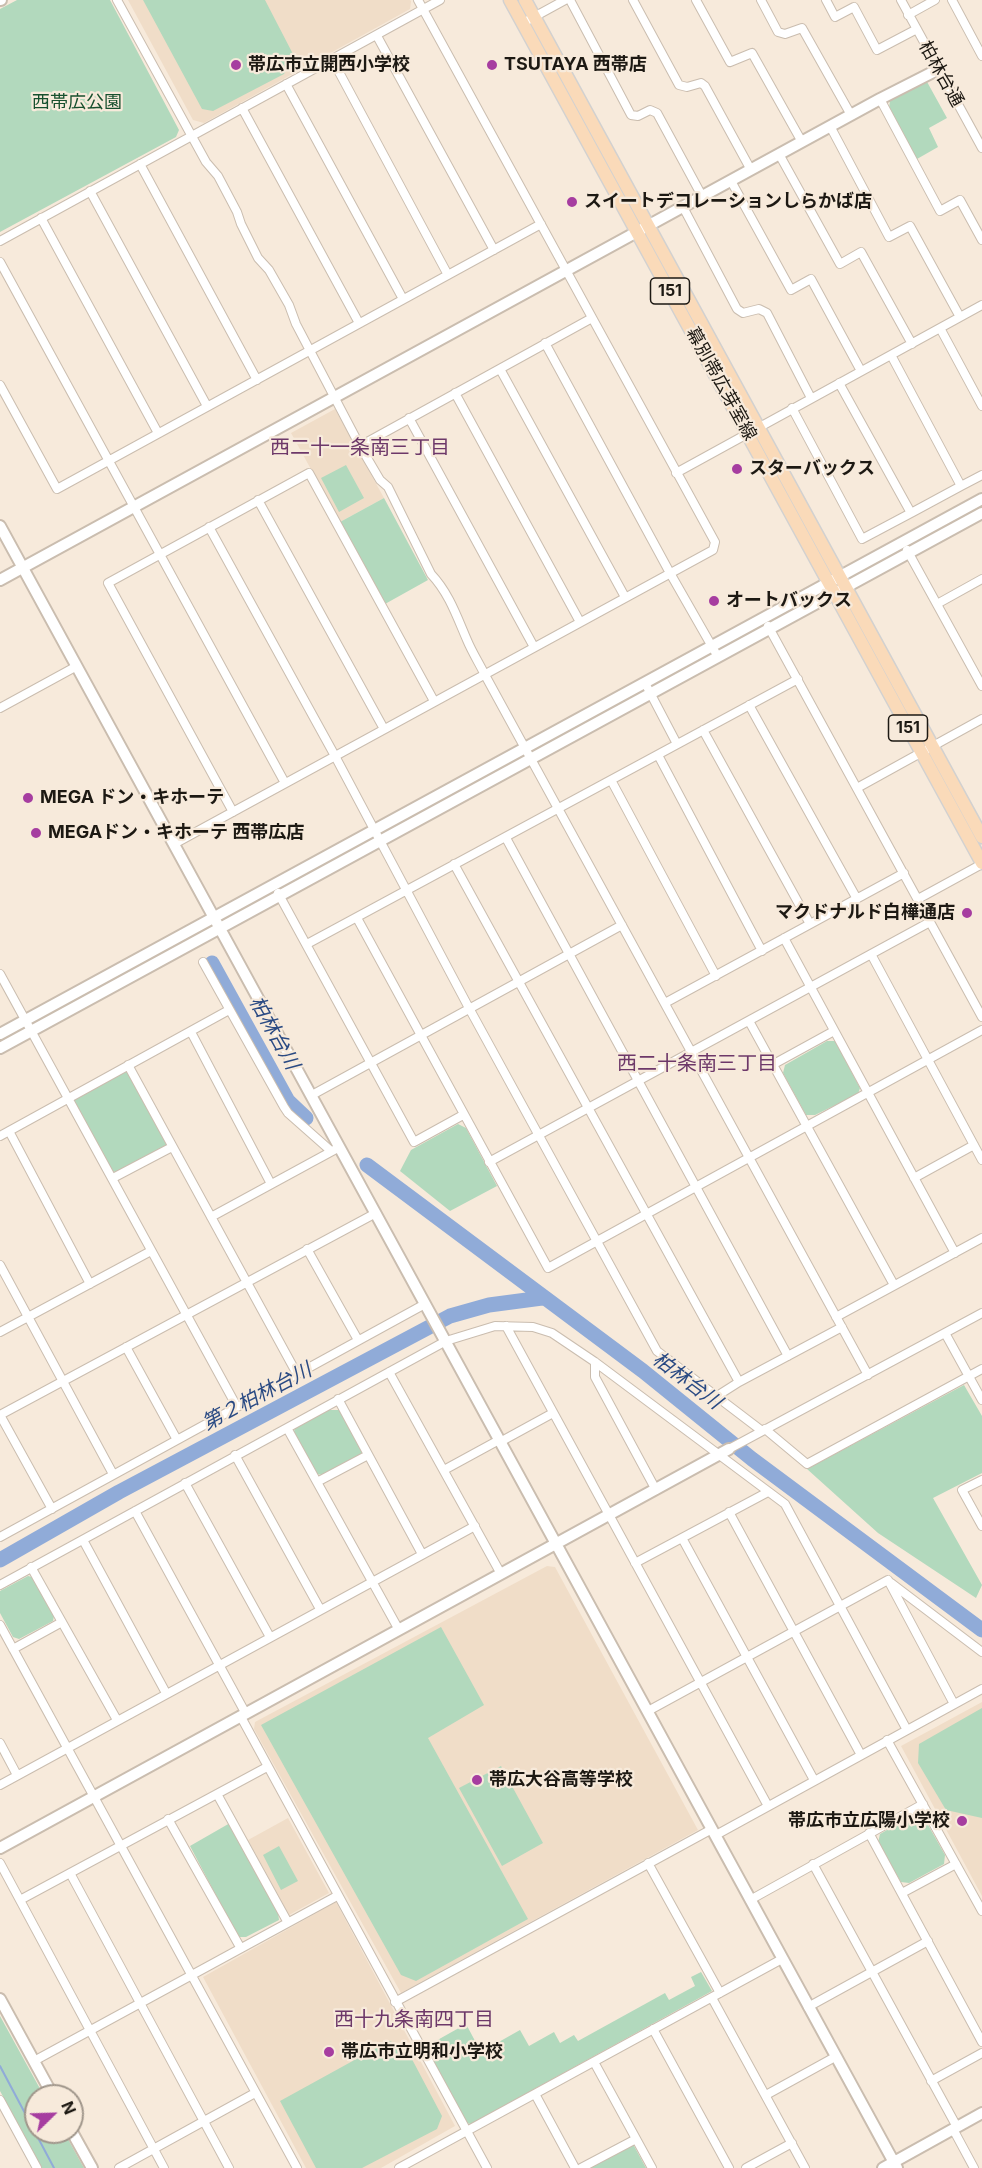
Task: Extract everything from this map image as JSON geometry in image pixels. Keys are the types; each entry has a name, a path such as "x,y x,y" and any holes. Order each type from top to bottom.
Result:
{"main road":[{"name":"幕別帯広芽室線","path":"510,0 643,229 753,429 927,749 982,863"},
{"name":"幕別帯広芽室線","path":"525,0 643,229"},
{"name":"幕別帯広芽室線","path":"927,749 982,837"}],"street":[{"path":"117,0 237,212 258,258 269,270 284,296 309,351 360,446 380,480 388,487 425,563 441,585 462,624 467,640 485,675 868,1375"},
{"path":"174,844 712,550 714,542 418,0"},
{"path":"0,241 440,0"},
{"path":"523,23 565,0"},
{"path":"570,0 631,115 638,116 650,110 657,113 702,196"},
{"path":"633,0 679,85 687,87 701,83 705,86 751,170"},
{"path":"696,0 730,62 752,53 802,142"},
{"path":"761,0 778,32 785,34 801,28 851,115"},
{"path":"826,0 835,17 854,8 877,50 916,29"},
{"name":"柏林台通","path":"901,0 982,148"},
{"path":"908,15 935,0"},
{"path":"952,0 982,56"},
{"path":"377,36 494,250"},
{"path":"332,59 448,275"},
{"path":"0,580 830,126 939,69"},
{"path":"286,84 403,299"},
{"path":"880,99 940,211 960,200 982,240"},
{"path":"242,108 359,323"},
{"path":"830,126 889,237 910,226 960,317"},
{"path":"779,154 840,264 861,252 912,344"},
{"path":"140,164 257,380"},
{"path":"731,181 791,290 811,279 861,371"},
{"path":"90,192 207,406"},
{"path":"683,207 737,309 743,313 759,309 767,314 811,398"},
{"path":"41,218 158,433"},
{"path":"0,385 57,489 542,224"},
{"path":"0,262 285,783"},
{"path":"676,473 982,305"},
{"path":"360,446 592,318"},
{"path":"940,328 982,406"},
{"path":"545,344 718,657"},
{"path":"891,355 961,486"},
{"path":"500,369 625,597"},
{"path":"839,383 911,513"},
{"path":"455,393 580,622"},
{"path":"792,408 862,539 982,475"},
{"path":"409,418 534,647"},
{"path":"232,812 108,583 258,500 309,473 434,701"},
{"path":"0,1048 770,629 903,541 982,499"},
{"path":"258,500 384,729"},
{"path":"0,1034 712,647 763,617 908,552 982,513"},
{"path":"0,526 312,1095 336,1149 376,1213 895,2165"},
{"path":"209,527 657,1351 807,1464 982,1369"},
{"path":"903,541 982,686"},
{"path":"937,604 982,579"},
{"path":"763,617 982,1017"},
{"path":"0,708 77,666"},
{"path":"307,944 798,679"},
{"path":"645,683 677,744"},
{"path":"749,705 857,899"},
{"path":"857,788 982,719"},
{"path":"703,730 810,924"},
{"path":"658,755 762,951"},
{"path":"611,780 716,975"},
{"path":"506,838 788,1356"},
{"path":"918,899 982,863"},
{"path":"454,864 520,980 739,1382"},
{"path":"665,1003 904,873"},
{"path":"274,885 414,1142 463,1115"},
{"path":"357,918 548,1268 982,1030"},
{"path":"489,1162 930,922"},
{"path":"312,1095 622,924"},
{"path":"784,938 955,1253"},
{"path":"871,954 982,1160"},
{"path":"203,962 288,1113 336,1149"},
{"path":"0,974 237,1407"},
{"path":"0,1136 229,1010"},
{"path":"749,1022 894,1285"},
{"path":"772,1065 834,1031"},
{"path":"191,1032 272,1184"},
{"path":"128,1065 297,1374"},
{"path":"9,1131 90,1284"},
{"path":"914,1178 974,1145"},
{"path":"113,1178 172,1147"},
{"path":"211,1217 336,1149"},
{"path":"52,1509 0,1415 376,1213"},
{"path":"836,1317 982,1238"},
{"path":"308,1249 358,1340"},
{"path":"0,1332 151,1251"},
{"path":"0,1265 113,1474"},
{"path":"0,1537 176,1438 358,1340 428,1308"},
{"path":"0,1848 763,1430 982,1313"},
{"path":"0,1585 390,1372 443,1336 495,1326 533,1327 552,1333 595,1362 785,1504 907,1730"},
{"path":"506,1326 768,1806"},
{"path":"717,1396 842,1327"},
{"path":"945,1333 982,1400"},
{"path":"126,1347 176,1438"},
{"path":"595,1362 595,1377 656,1490"},
{"path":"390,1372 501,1574"},
{"path":"338,1399 422,1554"},
{"path":"444,1470 553,1413"},
{"path":"287,1428 399,1630"},
{"path":"235,1455 320,1609"},
{"path":"317,1482 368,1455"},
{"path":"982,1480 962,1490 982,1526"},
{"path":"185,1483 270,1637"},
{"path":"635,1563 768,1492"},
{"path":"135,1511 218,1665 267,1767 487,2168"},
{"path":"729,1512 861,1755"},
{"path":"0,1785 475,1526"},
{"path":"83,1539 166,1693"},
{"path":"682,1539 814,1780"},
{"path":"31,1568 117,1720"},
{"path":"648,1711 888,1580"},
{"path":"888,1580 982,1652"},
{"path":"888,1580 954,1704"},
{"path":"13,1649 62,1622"},
{"path":"0,1625 297,2168"},
{"path":"395,2002 648,1863 768,1806 982,1689"},
{"path":"887,1740 982,1911"},
{"path":"0,1743 18,1775"},
{"path":"20,1900 267,1767"},
{"path":"218,1794 287,1922"},
{"path":"750,1900 923,1804"},
{"path":"168,1819 240,1947"},
{"path":"869,1833 982,2042"},
{"path":"0,1863 164,2168"},
{"path":"648,1863 720,1993"},
{"path":"813,1864 931,2081 974,2168"},
{"path":"902,1893 956,1864"},
{"path":"70,1873 229,2168"},
{"path":"34,2061 337,1896"},
{"path":"808,2007 928,1941"},
{"path":"404,2167 782,1959"},
{"path":"712,1998 805,2168"},
{"path":"0,1999 46,2084"},
{"path":"653,2028 729,2168"},
{"path":"931,2081 982,2053"},
{"path":"766,2095 836,2057"},
{"path":"594,2062 652,2168"},
{"path":"120,2168 255,2093"},
{"path":"535,2094 575,2168"},
{"path":"0,2102 37,2168"},
{"path":"883,2168 895,2165 982,2114"},
{"path":"581,2168 636,2139"},
{"path":"747,2168 792,2143"},
{"path":"79,2144 92,2168"}],"shaded area":[{"name":"帯広市立開西小学校","path":"128,0 411,1 410,9 204,123 193,120"},
{"path":"335,409 384,498 340,522 291,433"},
{"name":"帯広大谷高等学校","path":"547,1566 555,1567 698,1830 401,1993 254,1729 255,1722"},
{"name":"帯広市立広陽小学校","path":"982,1702 982,1896 901,1746"},
{"path":"288,1818 329,1893 289,1915 248,1840"},
{"name":"帯広市立明和小学校","path":"336,1902 455,2126 381,2168 306,2168 203,1977"}],"green space":[{"name":"西帯広公園","path":"17,0 110,0 179,130 176,137 0,232 0,9"},
{"path":"143,0 265,0 294,56 284,74 213,111 202,109"},
{"path":"926,80 947,118 929,128 938,147 917,159 889,109 890,100"},
{"path":"346,465 364,498 339,512 321,478"},
{"path":"384,498 428,580 385,604 340,522"},
{"path":"827,1041 835,1041 860,1088 858,1094 815,1115 806,1115 783,1073 785,1065"},
{"path":"128,1070 167,1146 113,1172 75,1102 75,1098"},
{"path":"458,1124 466,1128 497,1186 450,1211 400,1171 411,1150"},
{"path":"964,1385 982,1416 982,1473 933,1498 982,1585 976,1598 878,1533 807,1469"},
{"path":"326,1410 339,1410 363,1454 322,1475 317,1474 294,1432 295,1427"},
{"path":"28,1576 32,1577 54,1616 53,1621 19,1639 13,1637 0,1613 0,1591"},
{"path":"441,1627 484,1705 428,1738 528,1919 416,1981 401,1975 261,1725"},
{"name":"帯広市立広陽小学校","path":"982,1708 982,1818 946,1810 918,1763 919,1744"},
{"path":"501,1766 543,1843 502,1866 459,1788"},
{"path":"915,1814 923,1816 945,1855 944,1864 909,1883 901,1882 878,1843 880,1834"},
{"path":"230,1823 278,1912 279,1920 246,1937 238,1937 190,1846"},
{"path":"279,1846 298,1881 281,1890 263,1855"},
{"path":"701,1972 712,1991 471,2124 466,2123 425,2047 466,2024 481,2052 520,2030 529,2046 554,2032 560,2043 574,2035 578,2041 665,1993 669,2000 695,1986 691,1977"},
{"path":"0,2016 37,2084 24,2084 24,2135 0,2091"},
{"path":"389,2041 405,2046 442,2116 437,2129 362,2168 316,2168 280,2101"},
{"path":"29,2144 71,2144 84,2168 42,2168"},
{"path":"633,2144 646,2168 589,2168"}],"waterway":[{"name":"柏林台川","path":"212,963 288,1101 306,1118"},
{"name":"柏林台川","path":"367,1165 643,1371 752,1459 982,1630"},
{"name":"第２柏林台川","path":"0,1560 119,1492 450,1316 489,1305 542,1298"},
{"path":"0,2066 54,2168"}],"place":[{"name":"帯広市立開西小学校","path":"236,65"},
{"name":"TSUTAYA 西帯店","path":"492,65"},
{"name":"スイートデコレーションしらかば店","path":"572,202"},
{"name":"スターバックス","path":"737,469"},
{"name":"オートバックス","path":"714,601"},
{"name":"MEGA ドン・キホーテ","path":"28,798"},
{"name":"MEGAドン・キホーテ 西帯広店","path":"36,833"},
{"name":"マクドナルド白樺通店","path":"967,913"},
{"name":"帯広大谷高等学校","path":"477,1780"},
{"name":"帯広市立広陽小学校","path":"962,1821"},
{"name":"帯広市立明和小学校","path":"329,2052"}],"district":[{"name":"西二十一条南三丁目","path":"360,448"},
{"name":"西二十条南三丁目","path":"697,1064"},
{"name":"西十九条南四丁目","path":"414,2020"}]}
